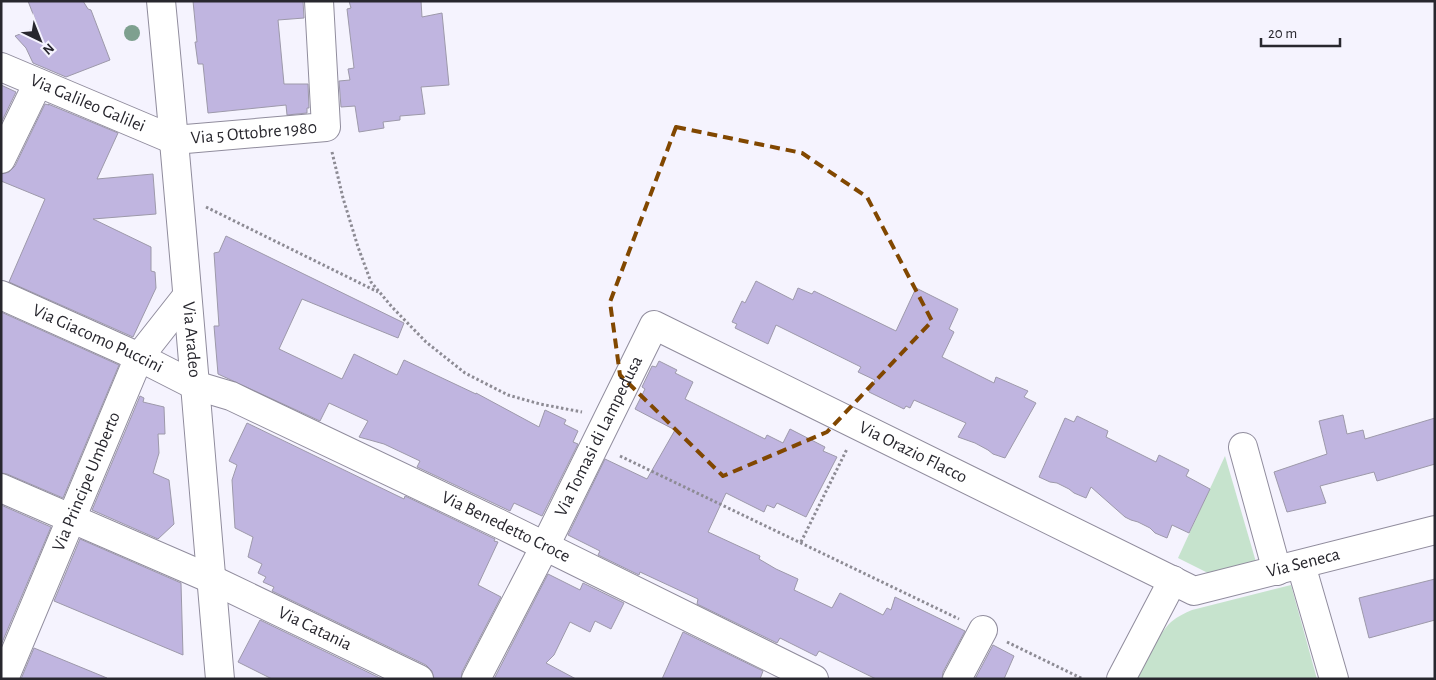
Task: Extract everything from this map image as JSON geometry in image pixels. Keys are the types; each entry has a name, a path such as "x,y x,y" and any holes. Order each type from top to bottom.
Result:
{"street":[{"name":"Via Aradeo","path":"161,1 220,679"},
{"name":"Via 5 Ottobre 1980","path":"174,140 326,127 319,1"},
{"name":"Via Galileo Galilei","path":"1,66 174,140"},
{"path":"1,159 38,83"},
{"name":"Via Giacomo Puccini","path":"1,295 139,357 194,385"},
{"name":"Via Principe Umberto","path":"4,679 139,357 187,296"},
{"name":"Via Tomasi di Lampedusa","path":"476,679 545,546 654,326"},
{"name":"Via Orazio Flacco","path":"654,326 1173,580"},
{"name":"Via Benedetto Croce","path":"194,385 231,396 545,546 781,672 814,679"},
{"path":"1243,447 1334,679"},
{"name":"Via Catania","path":"1,488 211,579 419,679"},
{"name":"Via Seneca","path":"1173,580 1194,591 1435,530"},
{"path":"1121,679 1173,580"},
{"path":"957,679 983,630"}],"path":[{"path":"326,127 342,198 358,247 371,282 392,308 426,342 465,373 508,395 589,414 607,421"},
{"path":"179,194 380,293"},
{"path":"801,542 859,426"},
{"path":"595,445 801,542 1083,679"}],"highlighted area":[{"path":"676,127 802,153 867,197 932,321 827,432 723,476 620,375 610,302"}],"green space":[{"path":"1225,456 1256,562 1210,574 1178,558"},
{"path":"1291,585 1317,679 1135,679 1166,627 1179,616 1192,610"}],"building":[{"path":"28,1 83,1 88,9 91,10 110,60 66,77 33,63 26,48 15,36 38,27"},
{"path":"193,1 303,1 304,18 278,20 284,84 308,84 309,108 307,108 307,113 287,115 286,105 208,113 203,64 198,64 195,42 197,42"},
{"path":"349,1 421,1 422,17 442,13 449,85 421,87 425,114 400,116 400,120 383,122 384,128 359,132 355,106 341,107 339,81 350,80 348,69 354,68 347,9 351,8"},
{"path":"1,85 16,92 1,123"},
{"path":"45,104 118,133 97,179 153,174 156,214 93,219 151,247 151,271 155,272 156,288 133,337 9,282 45,199 1,181 1,174 9,172 15,166"},
{"path":"226,236 404,323 398,338 302,299 279,349 342,379 354,354 397,375 404,360 476,393 539,427 545,410 566,420 564,424 578,431 573,442 578,444 542,516 514,503 510,511 417,467 420,461 384,444 359,437 368,421 329,403 320,421 218,374 214,326 219,326 214,253 219,252"},
{"path":"756,281 793,300 798,288 812,294 814,291 896,331 916,288 958,309 949,329 954,332 942,357 994,383 996,377 1028,391 1024,397 1036,403 1005,458 958,437 966,423 914,400 910,408 906,406 904,409 869,392 875,380 858,372 861,367 776,325 768,344 735,328 737,324 732,322 742,301 745,303"},
{"path":"1,312 119,365 63,498 1,473"},
{"path":"659,361 677,370 675,373 693,382 685,399 765,439 767,435 783,443 790,429 825,447 823,451 837,457 806,517 777,503 774,508 767,505 764,512 726,493 708,532 760,556 759,559 798,579 794,590 832,608 840,593 883,615 887,608 891,610 895,597 965,631 943,672 942,679 876,679 819,651 816,656 780,638 777,643 697,604 698,599 640,572 639,575 598,555 600,551 568,535 605,459 647,479 675,430 635,409 645,389 642,387 652,366 656,367"},
{"path":"140,396 144,398 143,402 164,407 165,434 158,434 159,453 153,473 169,480 174,524 158,539 92,510"},
{"path":"1343,415 1347,434 1363,430 1365,439 1435,418 1435,464 1377,481 1374,472 1320,486 1326,503 1287,512 1274,472 1327,454 1319,421"},
{"path":"1077,416 1108,431 1106,437 1156,462 1159,455 1189,470 1186,476 1210,489 1189,533 1172,525 1167,538 1125,517 1091,487 1086,498 1057,483 1039,477 1065,418 1074,422"},
{"path":"247,423 404,499 405,496 498,542 478,585 501,597 462,672 461,679 434,679 432,671 426,665 272,591 274,587 263,582 266,577 258,573 262,564 248,557 253,537 235,528 232,480 237,465 229,461"},
{"path":"1,505 51,527 1,645"},
{"path":"80,539 181,583 183,655 54,601"},
{"path":"548,574 580,590 583,583 624,603 611,629 595,621 590,632 570,622 554,655 546,663 576,679 494,679"},
{"path":"1435,579 1435,620 1369,638 1359,598"},
{"path":"260,620 382,679 272,679 238,662"},
{"path":"683,632 763,671 760,679 662,679"},
{"path":"993,645 1014,656 1004,679 975,679"},
{"path":"34,648 107,678 21,679"}]}
